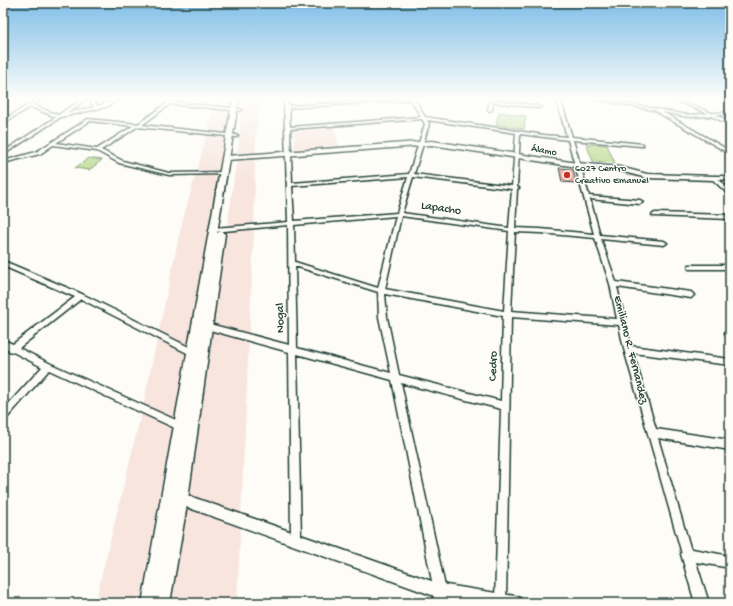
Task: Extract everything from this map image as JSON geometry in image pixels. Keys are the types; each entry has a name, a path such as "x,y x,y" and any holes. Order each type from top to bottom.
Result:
{"main road":[{"path":"150,603 174,496 234,126"},
{"path":"186,428 198,346 206,326 224,173 230,158"},
{"path":"162,603 174,496"}],"street":[{"path":"3,154 43,126"},
{"path":"3,162 32,155 79,126"},
{"path":"98,150 136,126"},
{"path":"149,126 233,136"},
{"path":"289,128 312,126"},
{"path":"426,126 399,214 381,291 383,317 398,378 440,597"},
{"path":"480,126 569,139 641,145"},
{"name":"Emiliano R. Fernandez","path":"566,126 597,236 613,284 628,349 702,603"},
{"path":"684,126 730,153"},
{"name":"Nogal","path":"289,128 296,539"},
{"name":"Cedro","path":"501,601 507,314 516,188 518,132"},
{"name":"Álamo","path":"230,158 422,143 516,155 577,165 620,169 650,176 715,178"},
{"path":"52,144 98,150 121,162 169,174 224,173"},
{"path":"289,185 412,175 516,188"},
{"path":"715,178 730,178"},
{"path":"715,178 730,192"},
{"path":"587,197 640,202"},
{"name":"Lapacho","path":"218,230 399,214 512,230 540,230 664,243"},
{"path":"655,215 730,217"},
{"path":"4,264 198,346"},
{"path":"292,264 381,291 507,314 541,315 622,322"},
{"path":"691,267 730,267"},
{"path":"613,284 691,295"},
{"path":"12,349 80,296"},
{"path":"206,326 504,406"},
{"path":"3,343 12,349 48,366 186,428"},
{"path":"628,349 730,362"},
{"path":"3,416 48,366"},
{"path":"652,433 730,445"},
{"path":"174,496 296,539 440,597 515,603"},
{"path":"687,554 730,562"}],"shaded area":[{"path":"209,126 230,126 199,299 162,481 140,603 95,603 142,411 181,227"},
{"path":"240,126 257,126 254,228 237,603 170,603 185,485 221,271"},
{"path":"334,127 339,147 295,150 293,130"}],"green space":[{"path":"505,126 524,126 524,129"},
{"path":"586,144 607,145 615,163 593,161"},
{"path":"89,158 102,160 89,170 75,168"}],"building":[{"name":"6027 Centro Creativo Emanuel","path":"559,168 573,169 576,183 562,182"}],"place":[{"name":"6027 Centro Creativo Emanuel","path":"567,175"}]}
